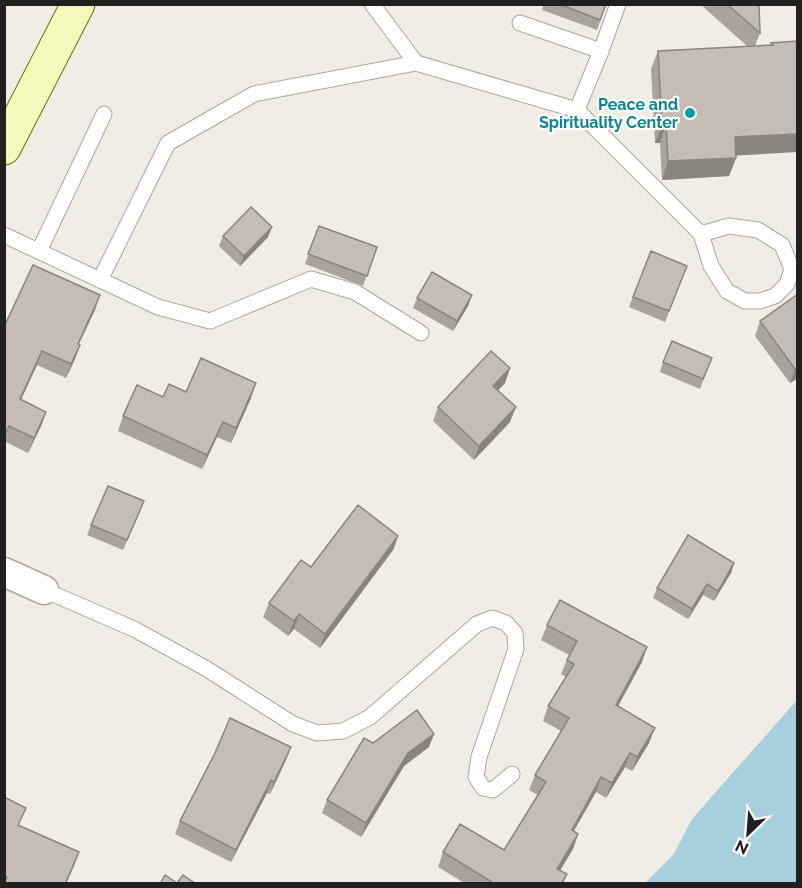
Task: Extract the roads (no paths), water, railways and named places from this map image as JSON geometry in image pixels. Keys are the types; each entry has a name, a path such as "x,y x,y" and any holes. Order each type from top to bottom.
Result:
{"street":[{"path":"4,148 78,4"},
{"path":"4,572 44,590"}],"lane":[{"path":"372,4 416,63"},
{"path":"577,110 618,4"},
{"path":"520,23 601,51"},
{"path":"100,280 168,143 254,94 416,63 577,110 701,234 711,266 727,291 745,301 760,301 775,296 787,284 792,269 782,245 758,230 729,226 701,234"},
{"path":"39,251 104,114"},
{"path":"4,235 158,307 210,321 311,279 355,292 421,333"},
{"path":"44,590 134,629 207,669 293,724 317,733 343,731 370,717 477,624 492,618 506,623 515,633 516,649 479,757 476,777 483,788 493,789 512,774"}],"water":[{"path":"797,700 797,883 645,883 674,854 692,819"}],"place":[{"name":"Peace and Spirituality Center","path":"690,113"}]}
